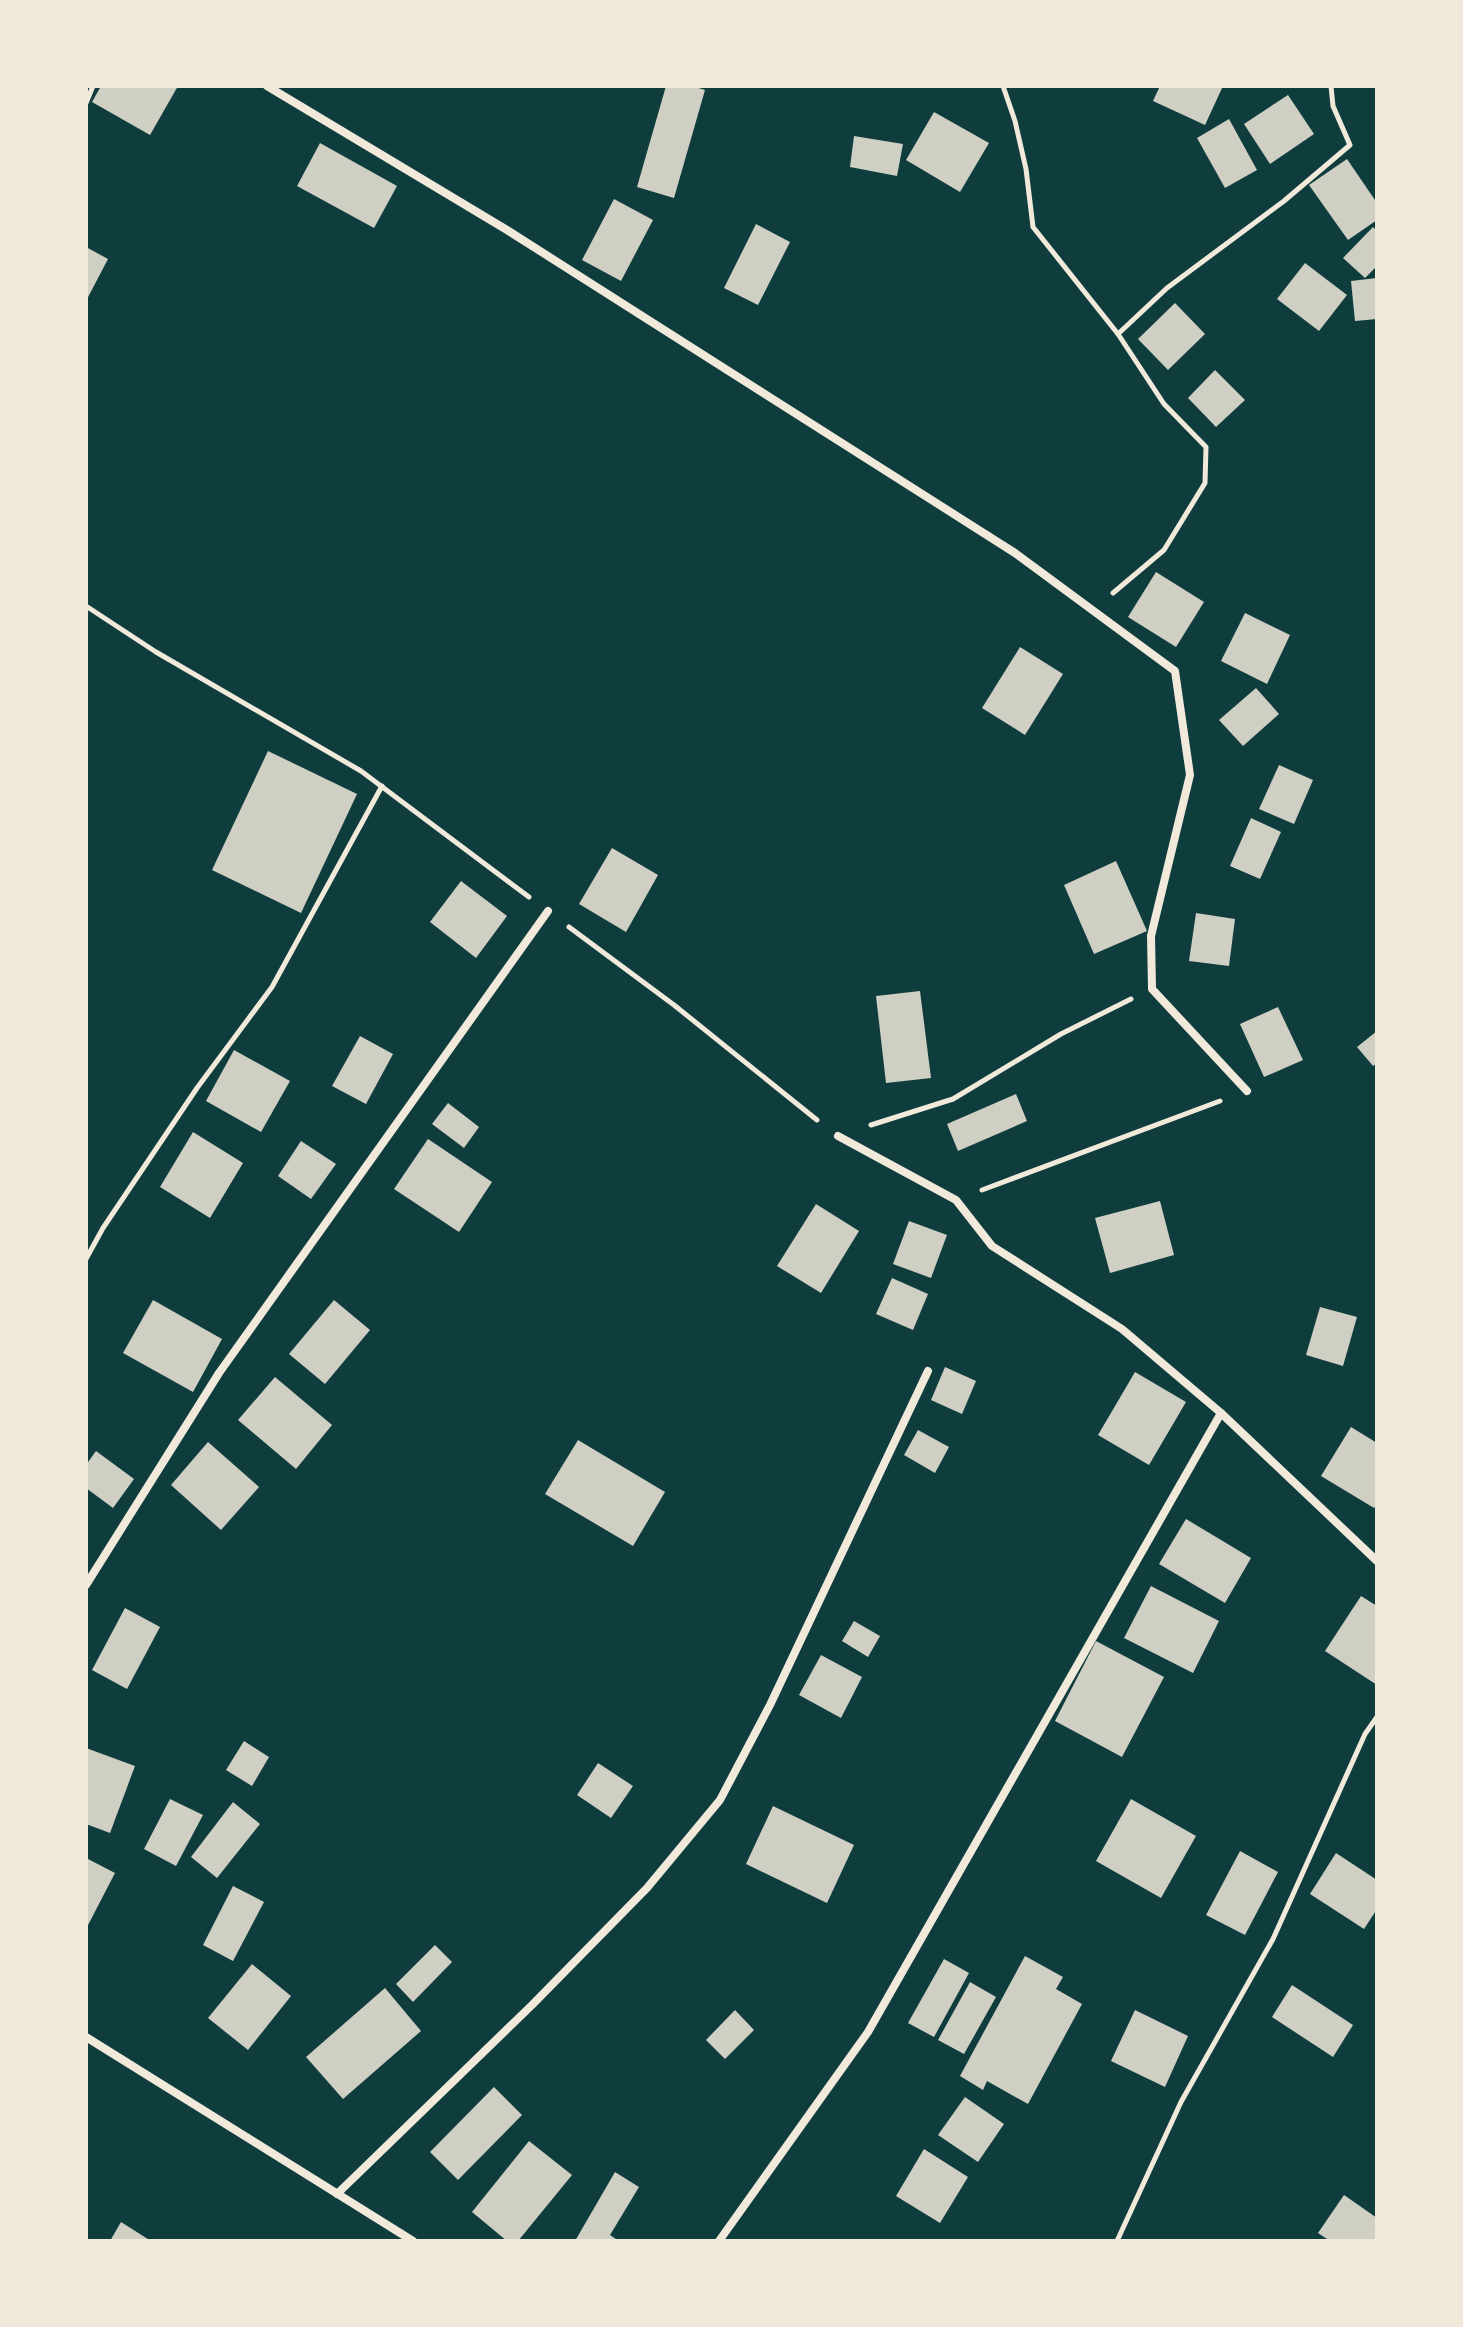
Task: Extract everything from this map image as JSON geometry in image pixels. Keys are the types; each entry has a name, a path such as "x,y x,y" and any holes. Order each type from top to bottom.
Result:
{"street":[{"path":"267,86 548,256 1015,553 1175,671 1190,775 1151,936 1152,989 1247,1091"},
{"path":"86,1585 219,1373 548,911"},
{"path":"838,1136 956,1200 992,1246 1122,1329 1221,1413 1377,1561"},
{"path":"337,2194 532,2005 647,1888 720,1800 770,1705 928,1371"},
{"path":"719,2241 868,2032 1221,1413"},
{"path":"86,2037 413,2241"}],"path":[{"path":"86,103 93,86"},
{"path":"1003,86 1026,169 1033,227 1118,334 1164,404 1206,447 1205,483 1164,550 1093,610"},
{"path":"1118,334 1167,288 1284,201 1350,145 1333,106 1331,86"},
{"path":"86,606 156,652 361,771 674,1005 838,1136 953,1099 1061,1034 1152,989"},
{"path":"86,1259 103,1228 197,1088 272,987 382,786"},
{"path":"956,1200 1247,1091"},
{"path":"1117,2241 1181,2102 1273,1939 1365,1734 1377,1717"}],"building":[{"path":"101,86 178,86 150,135 92,102"},
{"path":"666,86 692,86 705,90 674,198 637,187"},
{"path":"1160,86 1223,86 1205,125 1153,101"},
{"path":"1288,95 1314,134 1270,164 1244,124"},
{"path":"934,112 989,143 960,192 906,160"},
{"path":"1229,119 1257,170 1225,188 1197,138"},
{"path":"854,136 903,144 897,176 850,167"},
{"path":"320,143 397,186 374,228 297,186"},
{"path":"1347,159 1377,203 1377,220 1348,240 1309,185"},
{"path":"614,199 653,220 621,281 582,260"},
{"path":"756,224 790,242 758,305 724,288"},
{"path":"1373,227 1377,231 1377,266 1365,278 1343,258"},
{"path":"86,247 108,259 86,301"},
{"path":"1305,263 1347,295 1319,331 1277,299"},
{"path":"1377,278 1377,319 1355,321 1351,281"},
{"path":"1175,303 1205,334 1168,370 1138,339"},
{"path":"1215,370 1245,400 1216,427 1188,398"},
{"path":"1156,572 1204,602 1176,647 1128,617"},
{"path":"1245,613 1290,635 1267,684 1221,661"},
{"path":"1020,647 1063,674 1025,735 982,708"},
{"path":"1256,688 1279,714 1243,746 1219,720"},
{"path":"268,751 357,794 301,913 212,870"},
{"path":"1279,765 1313,780 1294,824 1259,809"},
{"path":"1251,818 1281,832 1260,879 1230,866"},
{"path":"612,848 658,875 626,932 579,904"},
{"path":"1116,861 1147,931 1094,954 1064,885"},
{"path":"461,881 507,916 476,958 430,922"},
{"path":"1196,913 1235,919 1229,966 1189,961"},
{"path":"920,991 931,1078 886,1083 876,996"},
{"path":"1278,1007 1303,1060 1264,1077 1240,1024"},
{"path":"1377,1031 1377,1063 1373,1066 1357,1047"},
{"path":"360,1036 393,1054 366,1104 332,1086"},
{"path":"234,1050 290,1081 261,1132 206,1101"},
{"path":"1016,1094 1027,1121 958,1151 947,1124"},
{"path":"448,1103 479,1127 464,1148 432,1124"},
{"path":"193,1132 243,1163 210,1218 160,1187"},
{"path":"428,1139 492,1182 459,1232 394,1189"},
{"path":"301,1141 336,1164 311,1199 278,1176"},
{"path":"1160,1201 1174,1255 1110,1273 1095,1218"},
{"path":"816,1204 859,1231 821,1293 777,1266"},
{"path":"909,1221 947,1235 931,1278 893,1264"},
{"path":"892,1278 928,1294 913,1330 876,1314"},
{"path":"153,1300 222,1339 193,1392 123,1353"},
{"path":"334,1300 370,1330 325,1384 289,1354"},
{"path":"1320,1307 1357,1317 1343,1366 1306,1355"},
{"path":"945,1367 976,1381 962,1414 931,1400"},
{"path":"1135,1372 1186,1402 1149,1465 1098,1435"},
{"path":"275,1377 332,1425 296,1469 238,1420"},
{"path":"1351,1427 1377,1443 1377,1504 1374,1508 1321,1476"},
{"path":"918,1430 949,1447 935,1473 904,1455"},
{"path":"578,1440 665,1492 633,1546 545,1494"},
{"path":"208,1442 259,1487 221,1530 171,1485"},
{"path":"96,1451 134,1479 113,1508 86,1488 86,1465"},
{"path":"1186,1519 1251,1558 1225,1603 1159,1564"},
{"path":"1151,1586 1219,1621 1193,1673 1124,1638"},
{"path":"1361,1596 1377,1606 1377,1685 1325,1651"},
{"path":"125,1608 160,1627 127,1689 92,1670"},
{"path":"854,1621 880,1636 868,1657 842,1641"},
{"path":"1096,1641 1164,1677 1122,1757 1055,1721"},
{"path":"821,1655 862,1677 841,1718 799,1695"},
{"path":"244,1741 269,1757 252,1786 226,1770"},
{"path":"86,1748 135,1766 110,1833 86,1824"},
{"path":"598,1763 633,1786 611,1818 577,1795"},
{"path":"170,1799 203,1815 176,1866 144,1849"},
{"path":"1131,1799 1196,1836 1161,1898 1096,1861"},
{"path":"233,1802 260,1824 217,1878 191,1857"},
{"path":"773,1806 854,1845 827,1903 746,1864"},
{"path":"1240,1851 1278,1872 1245,1935 1206,1915"},
{"path":"1336,1853 1377,1880 1377,1909 1364,1929 1310,1894"},
{"path":"86,1858 115,1873 86,1929"},
{"path":"233,1886 264,1902 233,1961 203,1945"},
{"path":"435,1945 452,1962 413,2002 396,1984"},
{"path":"1025,1956 1063,1977 1056,1989 1082,2004 1028,2104 987,2081 983,2090 960,2076"},
{"path":"944,1959 969,1973 934,2037 908,2023"},
{"path":"252,1964 291,1996 248,2050 208,2018"},
{"path":"970,1982 996,1997 964,2054 938,2040"},
{"path":"1292,1985 1353,2025 1333,2057 1272,2017"},
{"path":"385,1988 421,2031 343,2099 306,2057"},
{"path":"735,2010 754,2030 725,2059 706,2040"},
{"path":"1135,2010 1188,2036 1165,2087 1111,2061"},
{"path":"494,2087 522,2115 458,2180 430,2152"},
{"path":"965,2097 1004,2124 978,2162 938,2135"},
{"path":"529,2141 572,2175 518,2241 507,2241 472,2212"},
{"path":"924,2149 968,2177 940,2223 896,2196"},
{"path":"615,2172 639,2187 610,2235 619,2241 575,2241"},
{"path":"1344,2195 1377,2218 1377,2241 1330,2241 1318,2233"},
{"path":"121,2222 151,2241 110,2241"}]}
